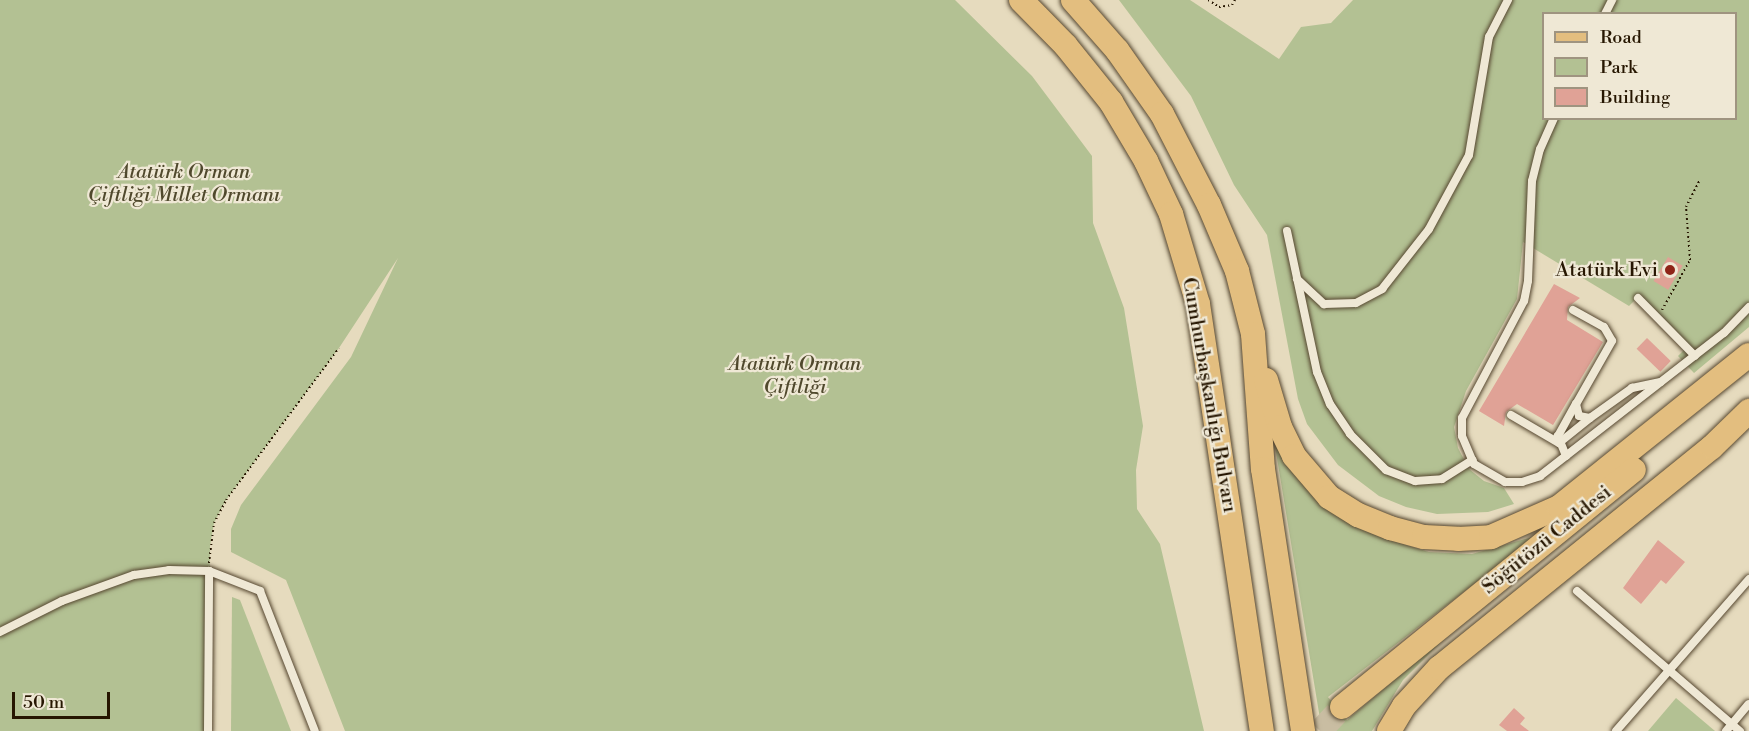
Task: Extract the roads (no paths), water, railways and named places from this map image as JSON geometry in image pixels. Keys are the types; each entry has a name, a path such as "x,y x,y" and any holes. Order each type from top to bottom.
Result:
{"main road":[{"name":"Cumhurbaşkanlığı Bulvarı","path":"1021,0 1066,46 1110,102 1146,161 1171,214 1198,304 1262,731"},
{"name":"Cumhurbaşkanlığı Bulvarı","path":"1073,0 1141,81 1179,143 1224,236 1253,334 1263,469 1303,731"},
{"path":"1253,334 1280,427 1294,456 1323,491 1358,516 1390,528 1424,537 1458,539 1491,537 1559,507 1749,355"},
{"name":"Söğütözü Caddesi","path":"1342,707 1725,396 1749,371"},
{"name":"Söğütözü Caddesi","path":"1389,731 1404,706 1440,668 1712,447 1749,411"}],"lane":[{"path":"1297,279 1324,304 1356,303 1382,289 1423,237 1469,155 1489,37 1508,0"},
{"path":"1553,120 1540,149 1532,181 1528,281 1524,302 1462,418 1462,436 1472,460 1488,475 1513,482 1540,476 1695,356 1749,307"},
{"path":"1287,231 1323,389 1339,420 1361,447 1386,470 1415,481 1442,479 1472,460"},
{"path":"1638,298 1695,356"},
{"path":"1559,443 1561,430 1612,341 1604,327 1573,310"},
{"path":"1559,443 1632,387 1661,382"},
{"path":"1576,404 1579,416 1590,418"},
{"path":"1511,415 1559,443 1566,456"},
{"path":"0,632 62,601 134,575 169,570 209,571 261,591 315,731"},
{"path":"208,731 209,571"},
{"path":"1616,731 1749,579"},
{"path":"1576,591 1668,669 1729,728 1740,731"},
{"path":"1729,728 1749,704"}],"tunnel":[{"path":"1320,731 1342,707"}],"place":[{"name":"Atatürk Evi","path":"1670,270"}],"park label":[{"name":"Atatürk Orman Çiftliği Millet Ormanı","path":"184,184"},
{"name":"Atatürk Orman Çiftliği","path":"795,376"}]}
